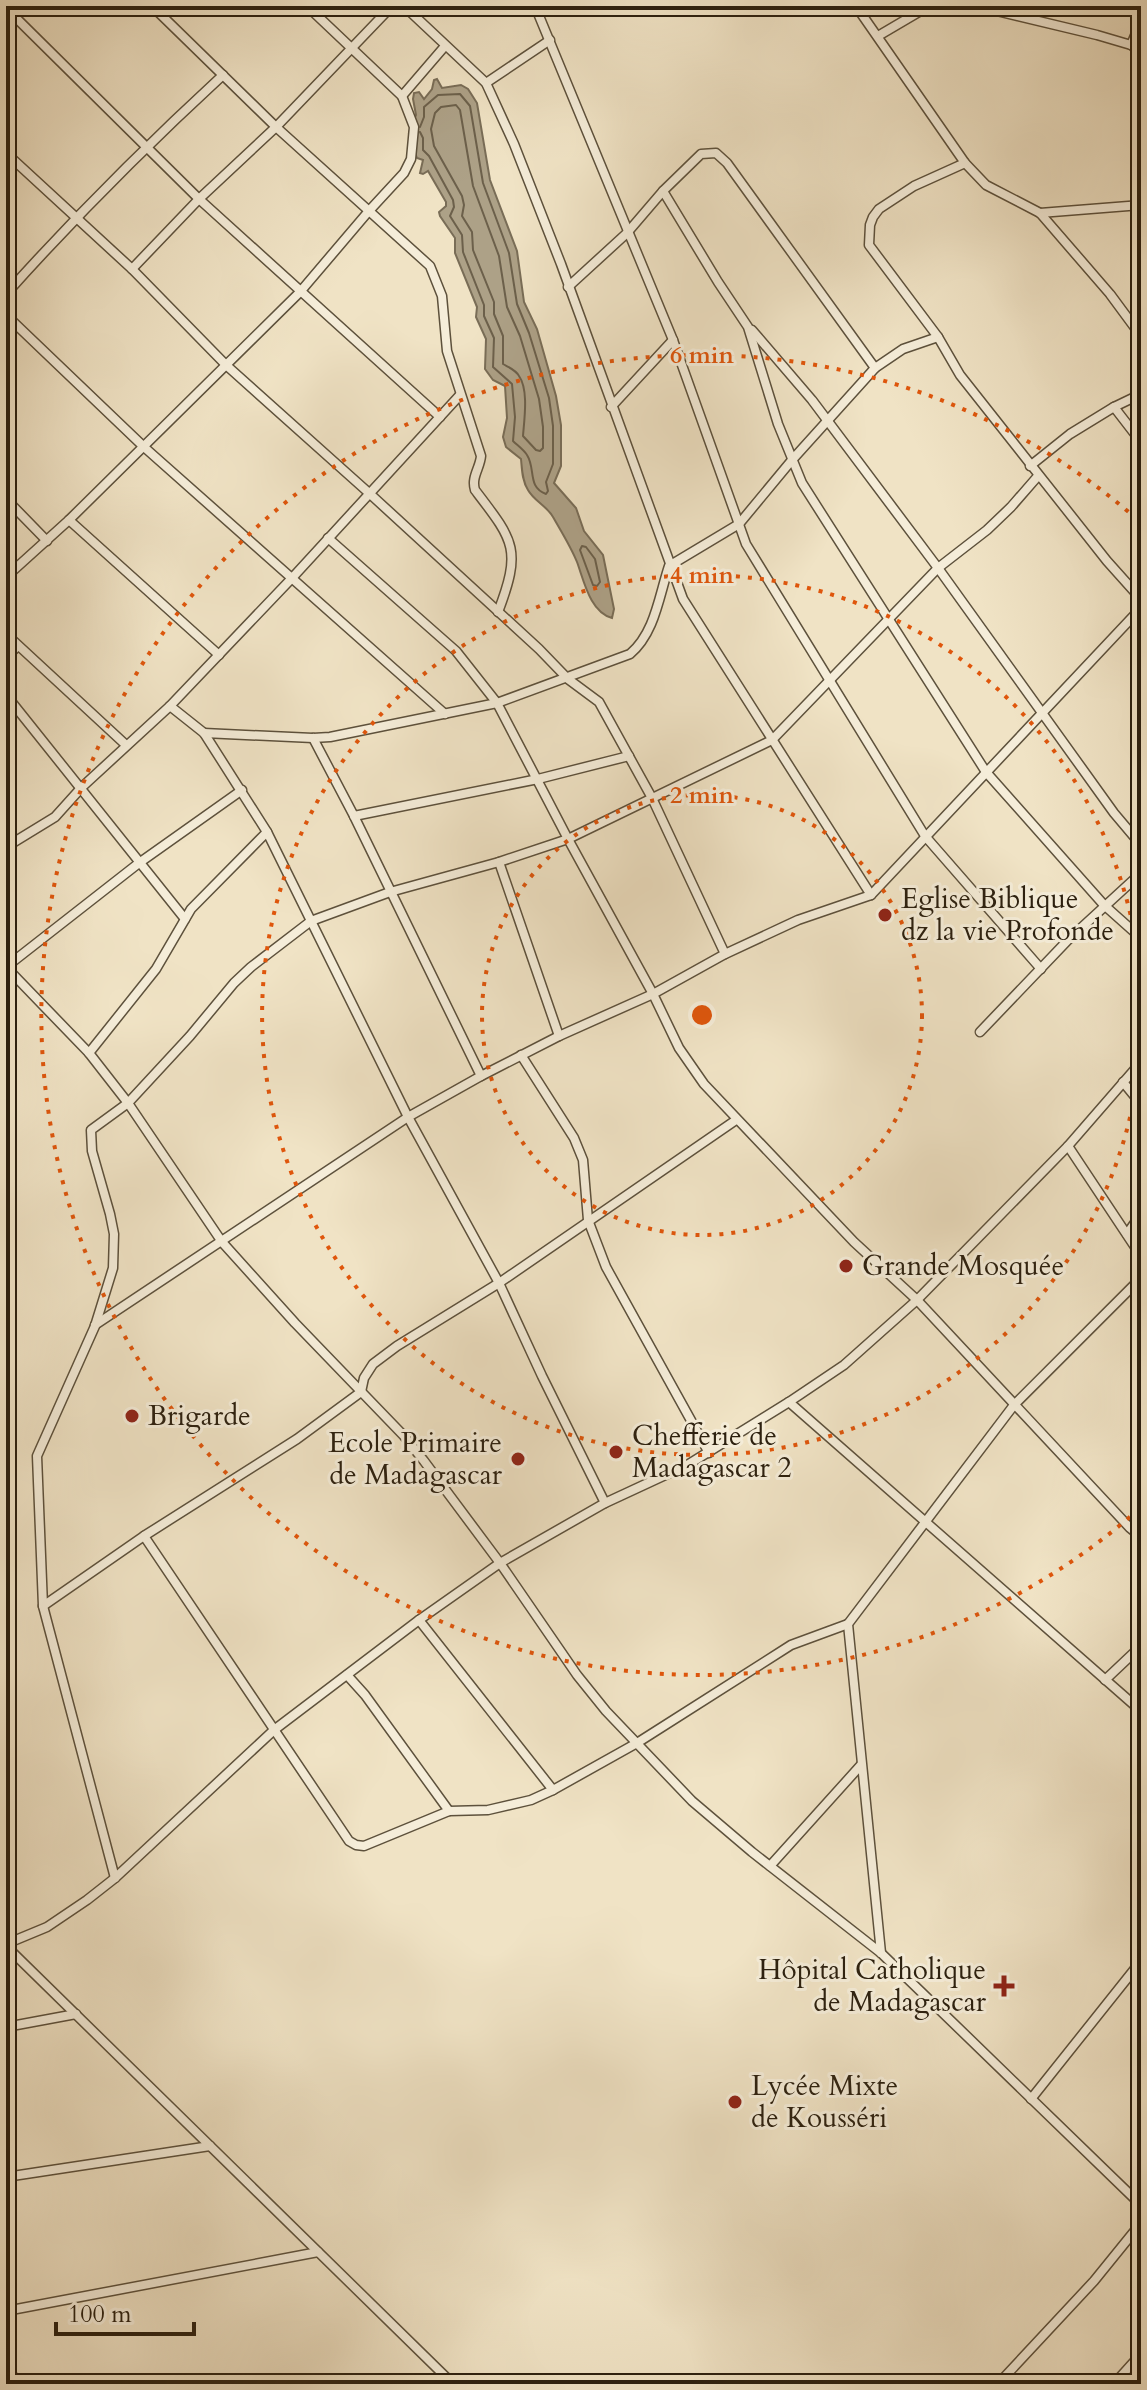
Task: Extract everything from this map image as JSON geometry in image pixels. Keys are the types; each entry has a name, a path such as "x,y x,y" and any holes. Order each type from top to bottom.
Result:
{"street":[{"path":"152,6 276,127 430,266 442,296 447,351 481,456 473,483 475,490 508,536 512,548 508,584 498,612"},
{"path":"6,577 69,520 300,292 404,173 411,159 414,127 402,96 307,6"},
{"path":"132,269 199,199 276,127 392,6"},
{"path":"404,6 486,83 514,144 683,599 871,895"},
{"path":"535,6 673,340 746,544 925,836 1041,969"},
{"path":"856,6 965,163 986,185 1040,213 1110,294 1141,336"},
{"path":"878,36 929,6"},
{"path":"976,6 1131,45 1141,52"},
{"path":"6,8 144,148 440,417"},
{"path":"1131,45 1141,21"},
{"path":"486,83 550,40"},
{"path":"402,96 445,46"},
{"path":"6,294 75,217 223,75"},
{"path":"6,153 132,269 226,365 369,493 568,679 599,702 652,798 725,954"},
{"path":"568,287 627,233 663,191 701,154 716,153 727,163 875,368"},
{"path":"965,163 914,186 879,209 873,217 869,245 938,337 960,375 1038,476 1141,599"},
{"path":"663,191 748,327 828,421 1114,813 1141,845"},
{"path":"1040,213 1141,205"},
{"path":"6,315 144,447 445,714"},
{"path":"748,327 765,386 802,483 986,772 1104,905 1141,938"},
{"path":"204,733 313,738 445,714 497,703 630,654 649,629 669,566 739,524 875,368 903,349 938,337"},
{"path":"611,407 673,340"},
{"path":"1030,466 1070,434 1141,394"},
{"path":"6,847 55,817 82,787 170,706 460,395"},
{"path":"1114,407 1141,442"},
{"path":"115,1878 43,1606 37,1456 95,1326 113,1268 114,1234 90,1140 91,1130 128,1103 234,983 311,921 390,892 568,839 772,740 938,568 987,530 1038,476"},
{"path":"6,499 47,541"},
{"path":"69,520 219,655"},
{"path":"328,538 456,651 497,703 679,1048 704,1084 854,1242 917,1300 1141,1537"},
{"path":"95,1326 408,1117 481,1076 798,920 871,895 1141,608"},
{"path":"6,634 126,745"},
{"path":"6,657 18,646"},
{"path":"6,695 185,919"},
{"path":"170,706 204,733 267,832 408,1117 499,1283 605,1503"},
{"path":"313,738 481,1076"},
{"path":"354,816 538,779 629,756"},
{"path":"242,790 139,863 6,967 89,1053 128,1103 222,1242 424,1461 606,1711 692,1801 881,1953 1141,2205"},
{"path":"89,1053 156,969 191,909 267,832"},
{"path":"499,862 559,1036"},
{"path":"980,1032 1104,905 1141,873"},
{"path":"521,1055 574,1138 583,1160 588,1220 606,1267 709,1453"},
{"path":"453,2384 6,1945 47,1927 115,1878 274,1730 500,1563 605,1503 709,1453 844,1365 917,1300 1068,1146 1141,1062"},
{"path":"1123,1082 1141,1104"},
{"path":"43,1606 144,1536 297,1439 361,1392 364,1378 373,1364 397,1346 499,1283 736,1120"},
{"path":"1068,1146 1141,1256"},
{"path":"1127,1234 1141,1214"},
{"path":"144,1536 349,1841 364,1846 449,1811 488,1810 531,1800 553,1790 637,1743 791,1645 848,1624 1014,1405 1141,1278"},
{"path":"789,1402 1141,1711"},
{"path":"419,1620 553,1790"},
{"path":"848,1624 881,1953"},
{"path":"1105,1680 1140,1649"},
{"path":"347,1675 449,1811"},
{"path":"770,1866 861,1765"},
{"path":"1031,2099 1141,1961"},
{"path":"6,2027 76,2014"},
{"path":"6,2177 210,2146"},
{"path":"998,2384 1094,2281 1141,2223"},
{"path":"6,2311 318,2252"},
{"path":"1114,2384 1141,2354"},
{"path":"6,2365 18,2384"}],"water":[{"path":"437,79 442,88 461,85 468,89 477,103 490,180 517,251 524,302 537,329 556,396 561,425 561,466 554,483 576,508 584,531 603,555 614,609 612,618 604,615 593,603 563,533 526,486 521,459 506,447 503,437 507,418 505,386 493,380 485,369 486,339 476,317 477,307 455,253 455,238 439,212 446,202 428,171 420,173 423,160 417,158 413,148 416,139 409,133 416,115 414,93 419,92 424,99"}],"place":[{"name":"Eglise Biblique dz la vie Profonde","path":"885,915"},
{"name":"Grande Mosquée","path":"846,1266"},
{"name":"Brigarde","path":"132,1416"},
{"name":"Chefferie de Madagascar 2","path":"616,1452"},
{"name":"Ecole Primaire de Madagascar","path":"518,1459"},
{"name":"Hôpital Catholique de Madagascar","path":"1004,1986"},
{"name":"Lycée Mixte de Kousséri","path":"735,2102"}]}
